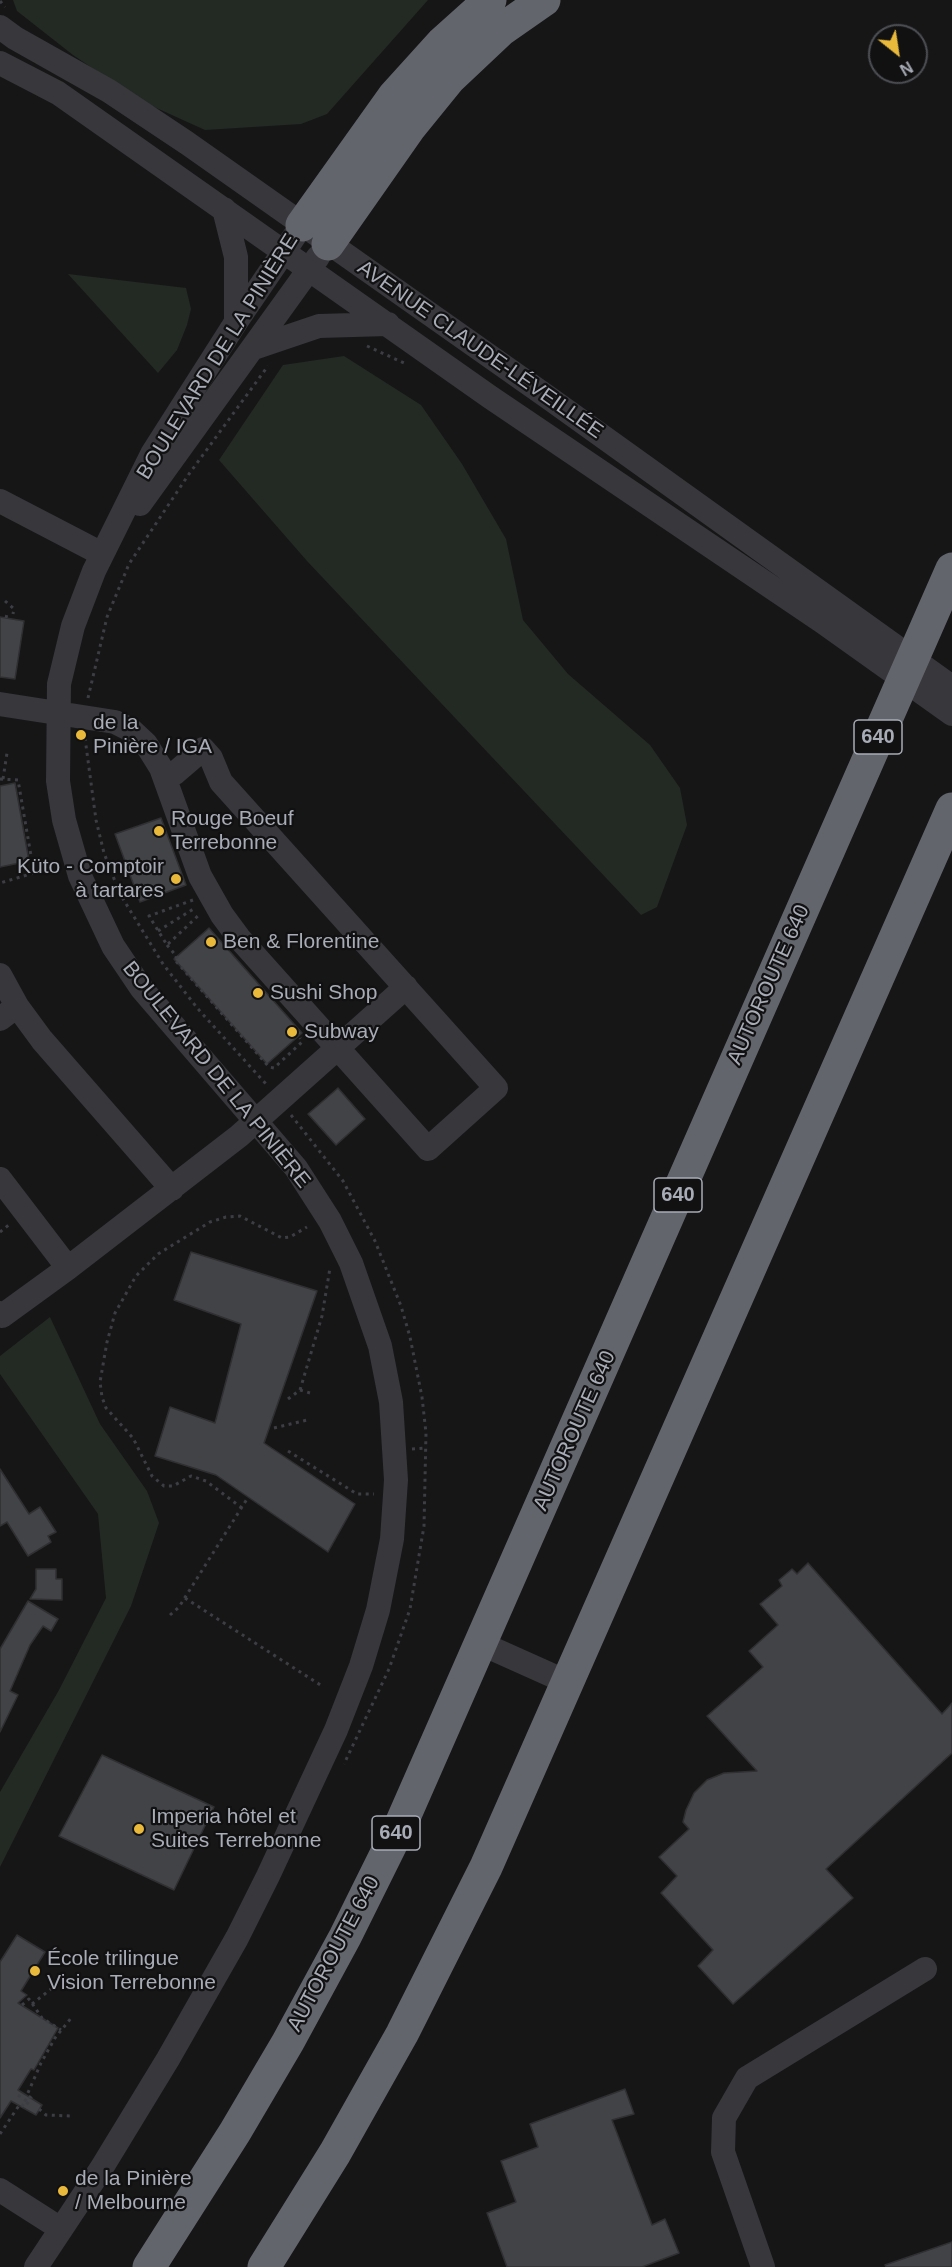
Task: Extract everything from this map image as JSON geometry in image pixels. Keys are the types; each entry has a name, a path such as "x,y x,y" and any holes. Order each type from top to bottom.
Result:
{"highway":[{"path":"306,247 399,89 450,36 490,0"},
{"path":"306,247 449,79 501,30 544,0"},
{"name":"AUTOROUTE 640","path":"149,2267 235,2132 328,1968 400,1824 482,1644 952,570"},
{"path":"264,2267 339,2145 423,1994 486,1867 944,835 952,809"}],"street":[{"name":"AVENUE CLAUDE-LÉVEILLÉE","path":"0,27 109,91 306,247 388,324 655,511 872,644 952,687"},
{"name":"AVENUE CLAUDE-LÉVEILLÉE","path":"0,63 58,93 224,209 306,247 549,398 872,644 952,714"},
{"path":"224,209 237,264 236,322"},
{"name":"BOULEVARD DE LA PINIÈRE","path":"36,2267 168,2059 237,1938 268,1876 345,1708 373,1629 389,1560 396,1495 395,1440 386,1375 370,1314 351,1263 330,1221 296,1168 142,989 113,946 80,876 64,820 58,781 59,684 71,632 102,554 152,454 236,322 306,247"},
{"name":"BOULEVARD DE LA PINIÈRE","path":"102,554 264,355 306,247"},
{"path":"264,355 319,326 388,324"},
{"path":"0,501 102,554"},
{"path":"0,704 123,725 152,751 165,778 200,876 222,915 239,938 428,1149 496,1088 221,782 211,758 203,748 175,773 165,778"},
{"path":"0,975 9,1012 42,1040 172,1189"},
{"path":"0,1313 2,1316 68,1268 257,1121 405,987"},
{"path":"0,1179 68,1268"},
{"path":"482,1644 569,1683"},
{"path":"763,2267 723,2152 724,2118 747,2078 925,1969"},
{"path":"0,2190 61,2229"}],"path":[{"name":"BOULEVARD DE LA PINIÈRE","path":"88,701 107,616 129,564 189,474 263,372 264,355"},
{"path":"5,602 14,609 13,614"},
{"name":"BOULEVARD DE LA PINIÈRE","path":"85,735 96,820 104,853 120,894 163,964 198,1009 269,1088"},
{"path":"0,883 34,873 18,780 1,779 7,753"},
{"path":"197,899 149,916 177,957 174,959 270,1067 274,1068 302,1042 299,1039 307,1032"},
{"path":"158,931 201,904"},
{"path":"167,945 204,910"},
{"name":"BOULEVARD DE LA PINIÈRE","path":"290,1114 343,1181 375,1241 406,1321 422,1397 426,1432 425,1509 421,1552 410,1609 389,1669 343,1768"},
{"path":"242,1508 206,1481 191,1476 172,1486 164,1486 152,1476 133,1438 106,1408 102,1397 100,1382 106,1342 115,1313 136,1276 158,1254 210,1222 240,1216 282,1238 290,1237 307,1227"},
{"path":"288,1399 300,1390 322,1316 330,1268"},
{"path":"300,1390 310,1394"},
{"path":"274,1428 307,1420"},
{"path":"288,1451 357,1494 374,1494"},
{"path":"170,1615 185,1598 247,1498"},
{"path":"185,1598 322,1686"},
{"path":"32,2004 51,1989"},
{"path":"22,2005 29,1999 42,2018 61,2030"},
{"path":"0,2134 20,2104 25,2107 31,2098 27,2095 41,2062 72,2017"},
{"path":"18,2095 28,2102"},
{"path":"39,2109 46,2115 70,2116"}],"shaded area":[{"path":"13,0 428,0 327,114 301,124 205,130 141,101 73,55 17,11"},
{"path":"68,274 186,288 191,309 187,325 177,350 158,373"},
{"path":"344,356 421,405 462,464 506,539 523,620 568,674 650,745 680,788 687,825 657,907 641,915 307,561 219,460 283,365"},
{"path":"50,1317 100,1424 147,1491 159,1523 131,1606 0,1867 0,1792 59,1690 106,1598 98,1514 0,1374 0,1356"}],"building":[{"path":"0,617 24,621 15,679 0,677"},
{"path":"15,783 29,861 0,867 0,786"},
{"path":"161,818 186,885 140,902 115,834"},
{"path":"209,928 302,1033 267,1064 174,959"},
{"path":"338,1088 365,1119 336,1145 308,1114"},
{"path":"191,1252 317,1291 264,1443 355,1504 328,1552 216,1475 155,1456 170,1407 215,1423 241,1324 174,1300"},
{"path":"0,1469 29,1514 40,1507 56,1532 48,1536 51,1542 28,1556 7,1522 0,1526"},
{"path":"808,1563 942,1714 952,1703 952,1753 826,1869 853,1898 733,2004 698,1966 713,1950 661,1893 677,1876 659,1857 689,1829 683,1822 686,1810 694,1793 707,1780 724,1773 757,1771 707,1716 763,1667 749,1651 778,1625 760,1604 782,1586 779,1580 792,1569 797,1574"},
{"path":"36,1569 56,1569 56,1579 62,1579 62,1600 30,1599 36,1589"},
{"path":"28,1601 58,1619 51,1631 43,1626 30,1645 10,1691 18,1695 0,1732 0,1649"},
{"path":"102,1755 214,1807 174,1890 59,1836"},
{"path":"17,1935 45,1952 21,1991 27,1995 18,2003 58,2028 34,2070 31,2069 18,2090 42,2105 36,2115 11,2101 0,2118 0,1962"},
{"path":"625,2089 634,2114 612,2120 652,2225 665,2219 679,2253 642,2267 507,2267 487,2213 516,2202 501,2161 538,2147 530,2124"},
{"path":"952,2242 952,2267 886,2267 885,2265"}],"place":[{"name":"de la Pinière / IGA","path":"81,735"},
{"name":"Rouge Boeuf Terrebonne","path":"159,831"},
{"name":"Küto - Comptoir à tartares","path":"176,879"},
{"name":"Ben & Florentine","path":"211,942"},
{"name":"Sushi Shop","path":"258,993"},
{"name":"Subway","path":"292,1032"},
{"name":"Imperia hôtel et Suites Terrebonne","path":"139,1829"},
{"name":"École trilingue Vision Terrebonne","path":"35,1971"},
{"name":"de la Pinière / Melbourne","path":"63,2191"}]}
